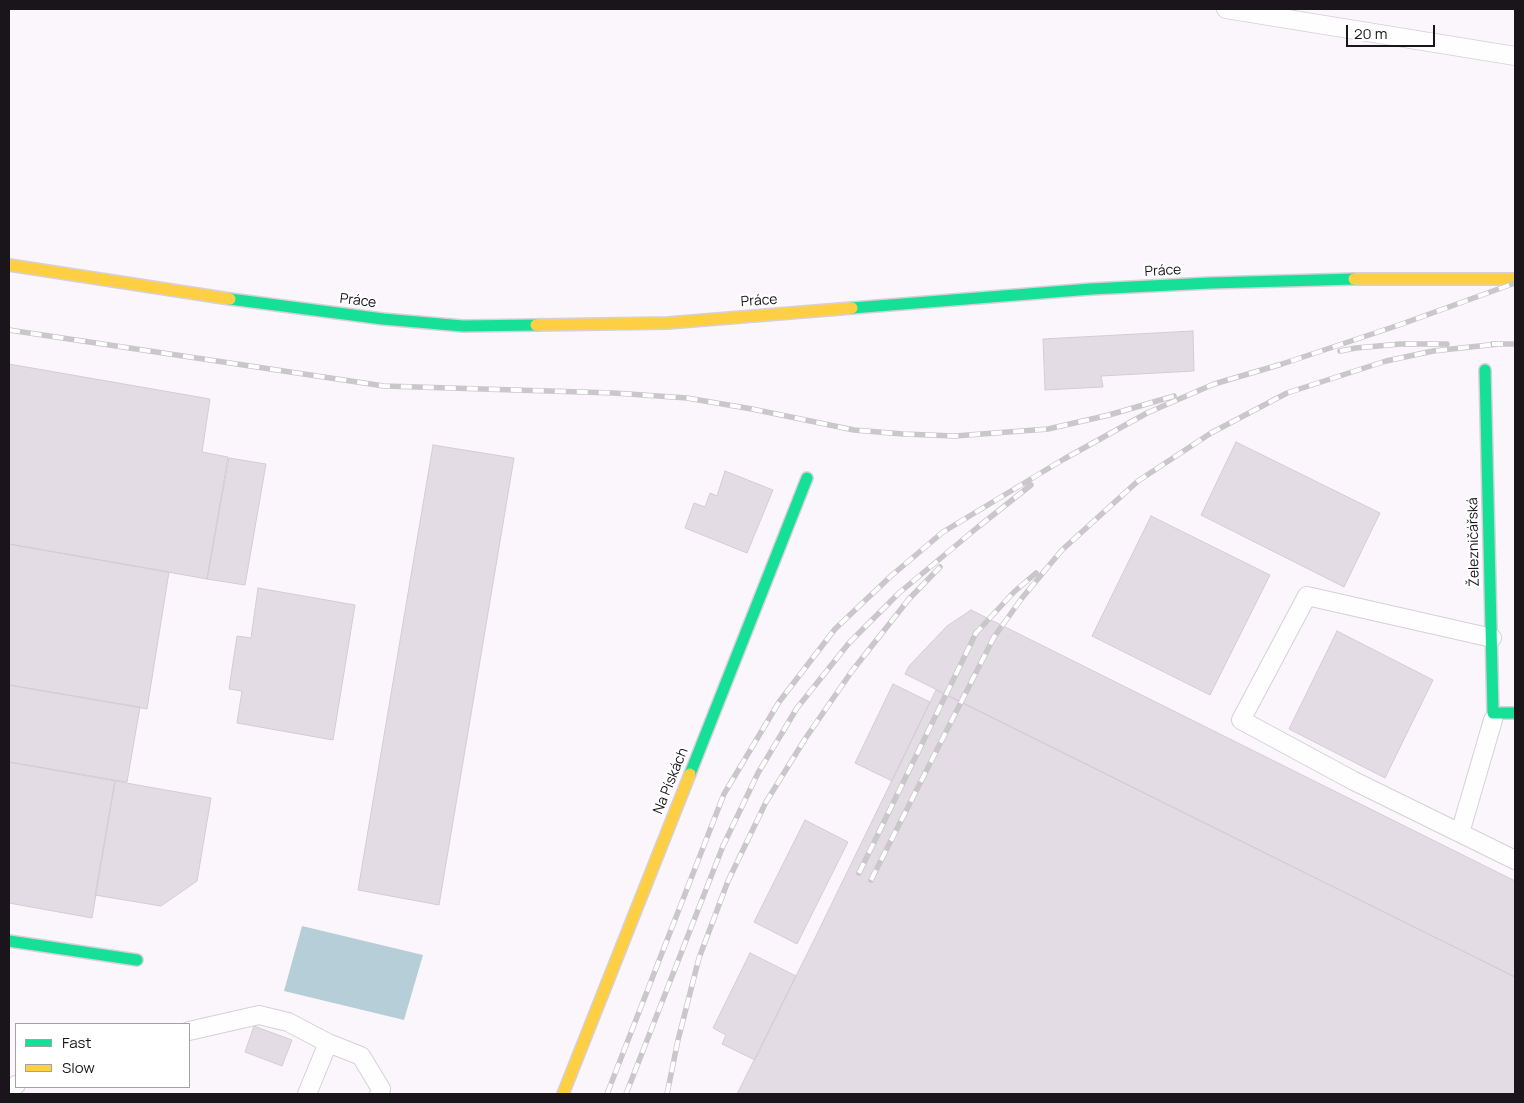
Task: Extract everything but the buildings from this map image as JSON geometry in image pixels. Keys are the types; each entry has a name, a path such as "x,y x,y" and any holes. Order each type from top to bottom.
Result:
{"main road":[{"name":"Práce","path":"9,265 275,306 383,319 463,326 668,323 1091,289 1210,283 1320,279 1515,279"},
{"name":"Železničářská","path":"1485,370 1493,716"},
{"name":"Na Pískách","path":"563,1094 807,478"},
{"path":"1493,716 1515,713"},
{"path":"9,941 137,960"}],"lane":[{"path":"1226,9 1515,56"},
{"path":"1492,638 1307,596 1241,720 1354,781 1515,860"},
{"path":"1460,833 1493,716"},
{"path":"190,1031 259,1016 288,1022 328,1043 361,1056 381,1089 379,1094"},
{"path":"307,1094 328,1043"}],"water":[{"path":"302,926 423,955 404,1020 284,991"}],"railway":[{"path":"607,1094 724,794 779,702 835,629 891,576 943,532 1064,459 1147,413 1214,384 1282,364 1399,325 1515,283"},
{"path":"9,330 384,386 614,393 687,398 854,430 903,434 955,436 1048,429 1109,415 1174,396"},
{"path":"1340,351 1400,344 1447,344"},
{"path":"1492,344 1515,344"},
{"path":"871,880 994,637 1022,598 1062,550 1138,481 1211,433 1287,393 1386,361 1433,351 1498,344"},
{"path":"626,1094 723,846 758,773 797,708 849,643 899,593 1031,485"},
{"path":"667,1094 678,1040 699,958 728,881 766,802 805,739 852,671 909,599 940,567"},
{"path":"859,873 976,633 1014,592 1036,573"}],"traffic: fast":[{"path":"852,308 1091,289 1354,279"},
{"path":"230,299 383,319 463,326 536,325"},
{"path":"1485,370 1493,713 1515,713"},
{"path":"690,774 807,478"},
{"path":"9,941 137,960"}],"traffic: slow":[{"path":"9,265 230,299"},
{"path":"1354,279 1515,279"},
{"path":"536,325 668,323 852,308"},
{"path":"563,1094 690,774"}]}
